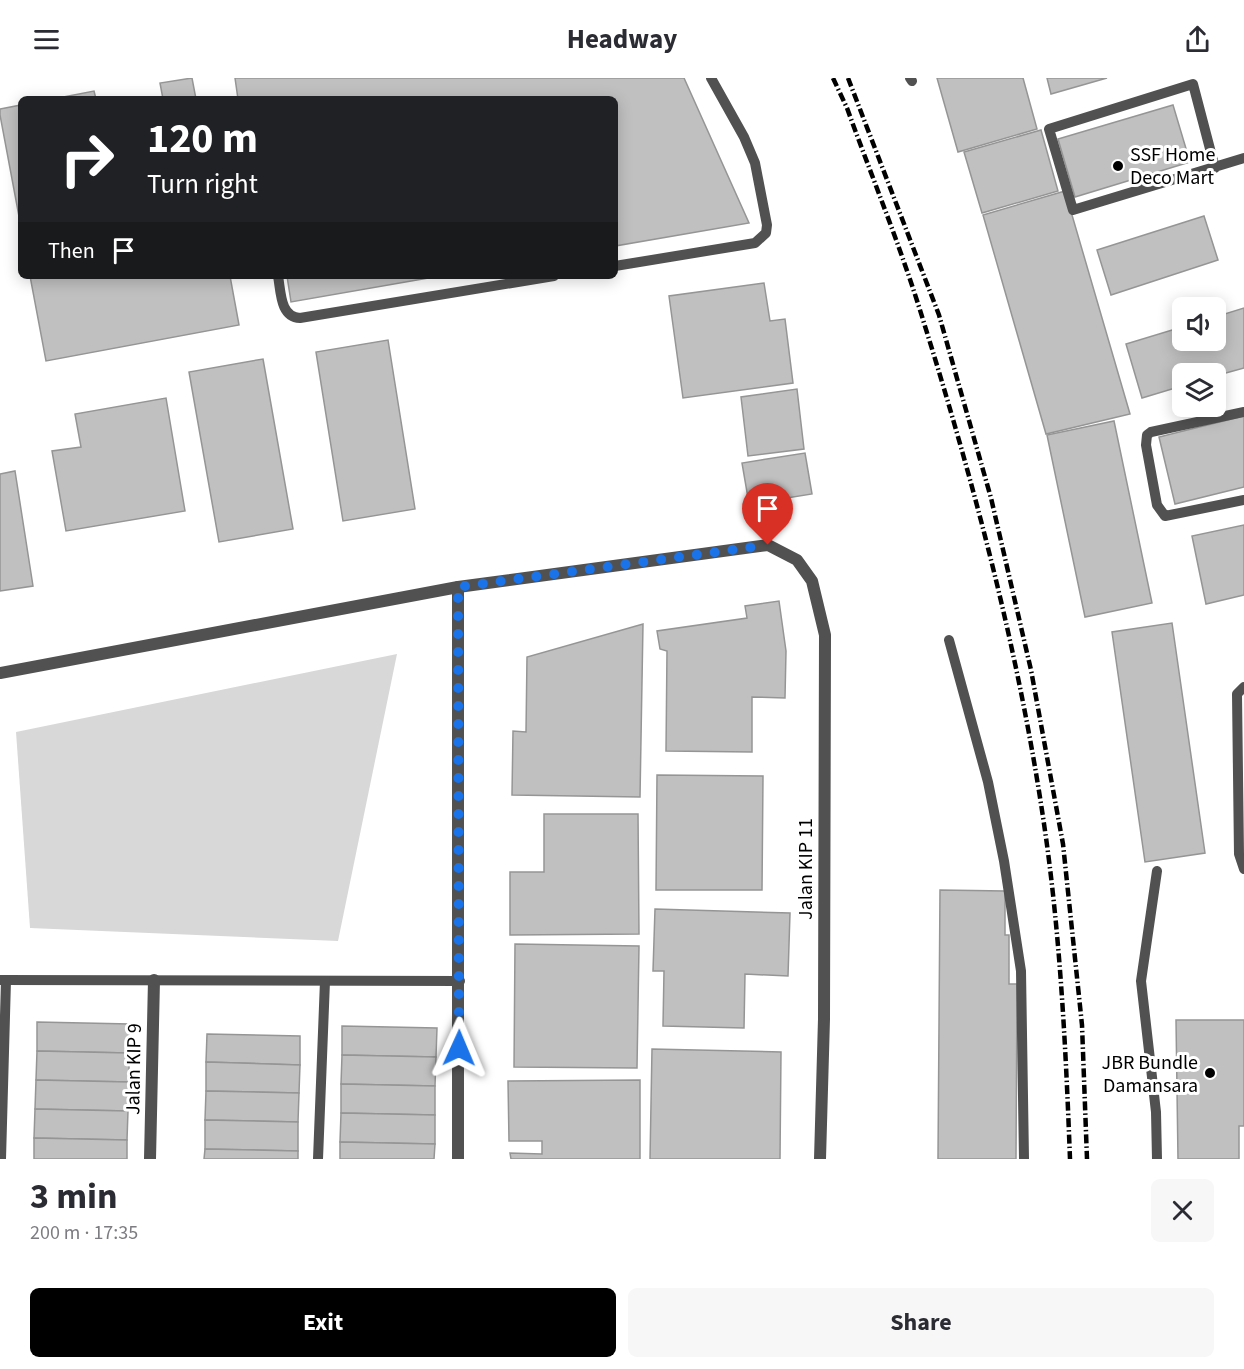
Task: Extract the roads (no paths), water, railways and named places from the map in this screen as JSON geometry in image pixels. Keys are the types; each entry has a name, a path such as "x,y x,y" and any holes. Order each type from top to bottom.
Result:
{"street":[{"name":"Jalan KIP 11","path":"458,587 768,545 797,560 812,581 825,634 824,1008 820,1159"},
{"path":"0,673 458,587 460,981 458,1159"},
{"name":"Jalan KIP 9","path":"150,1159 154,980"}],"lane":[{"path":"618,266 754,243 766,233 767,225 755,163 744,137 711,78"},
{"path":"1215,168 1193,84 1048,129 1073,210 1215,168 1244,158"},
{"path":"279,279 286,313 300,318 536,279"},
{"path":"1244,412 1151,432 1147,435 1146,445 1158,505 1165,516 1244,500"},
{"path":"949,640 988,782 1005,861 1021,971 1024,1159"},
{"path":"1244,687 1237,694 1239,854 1244,868"},
{"path":"1157,871 1141,981 1156,1112 1157,1159"},
{"path":"1,1159 3,980 460,981"},
{"path":"318,1159 325,981"}],"railway":[{"path":"833,78 847,108 887,215 924,323 980,516 1012,647 1037,779 1052,884 1062,1002 1070,1159"},
{"path":"848,78 939,315 991,498 1031,670 1063,844 1082,1025 1087,1159"}],"place":[{"name":"SSF Home Deco Mart","path":"1118,166"},
{"name":"JBR Bundle Damansara","path":"1210,1073"}]}
